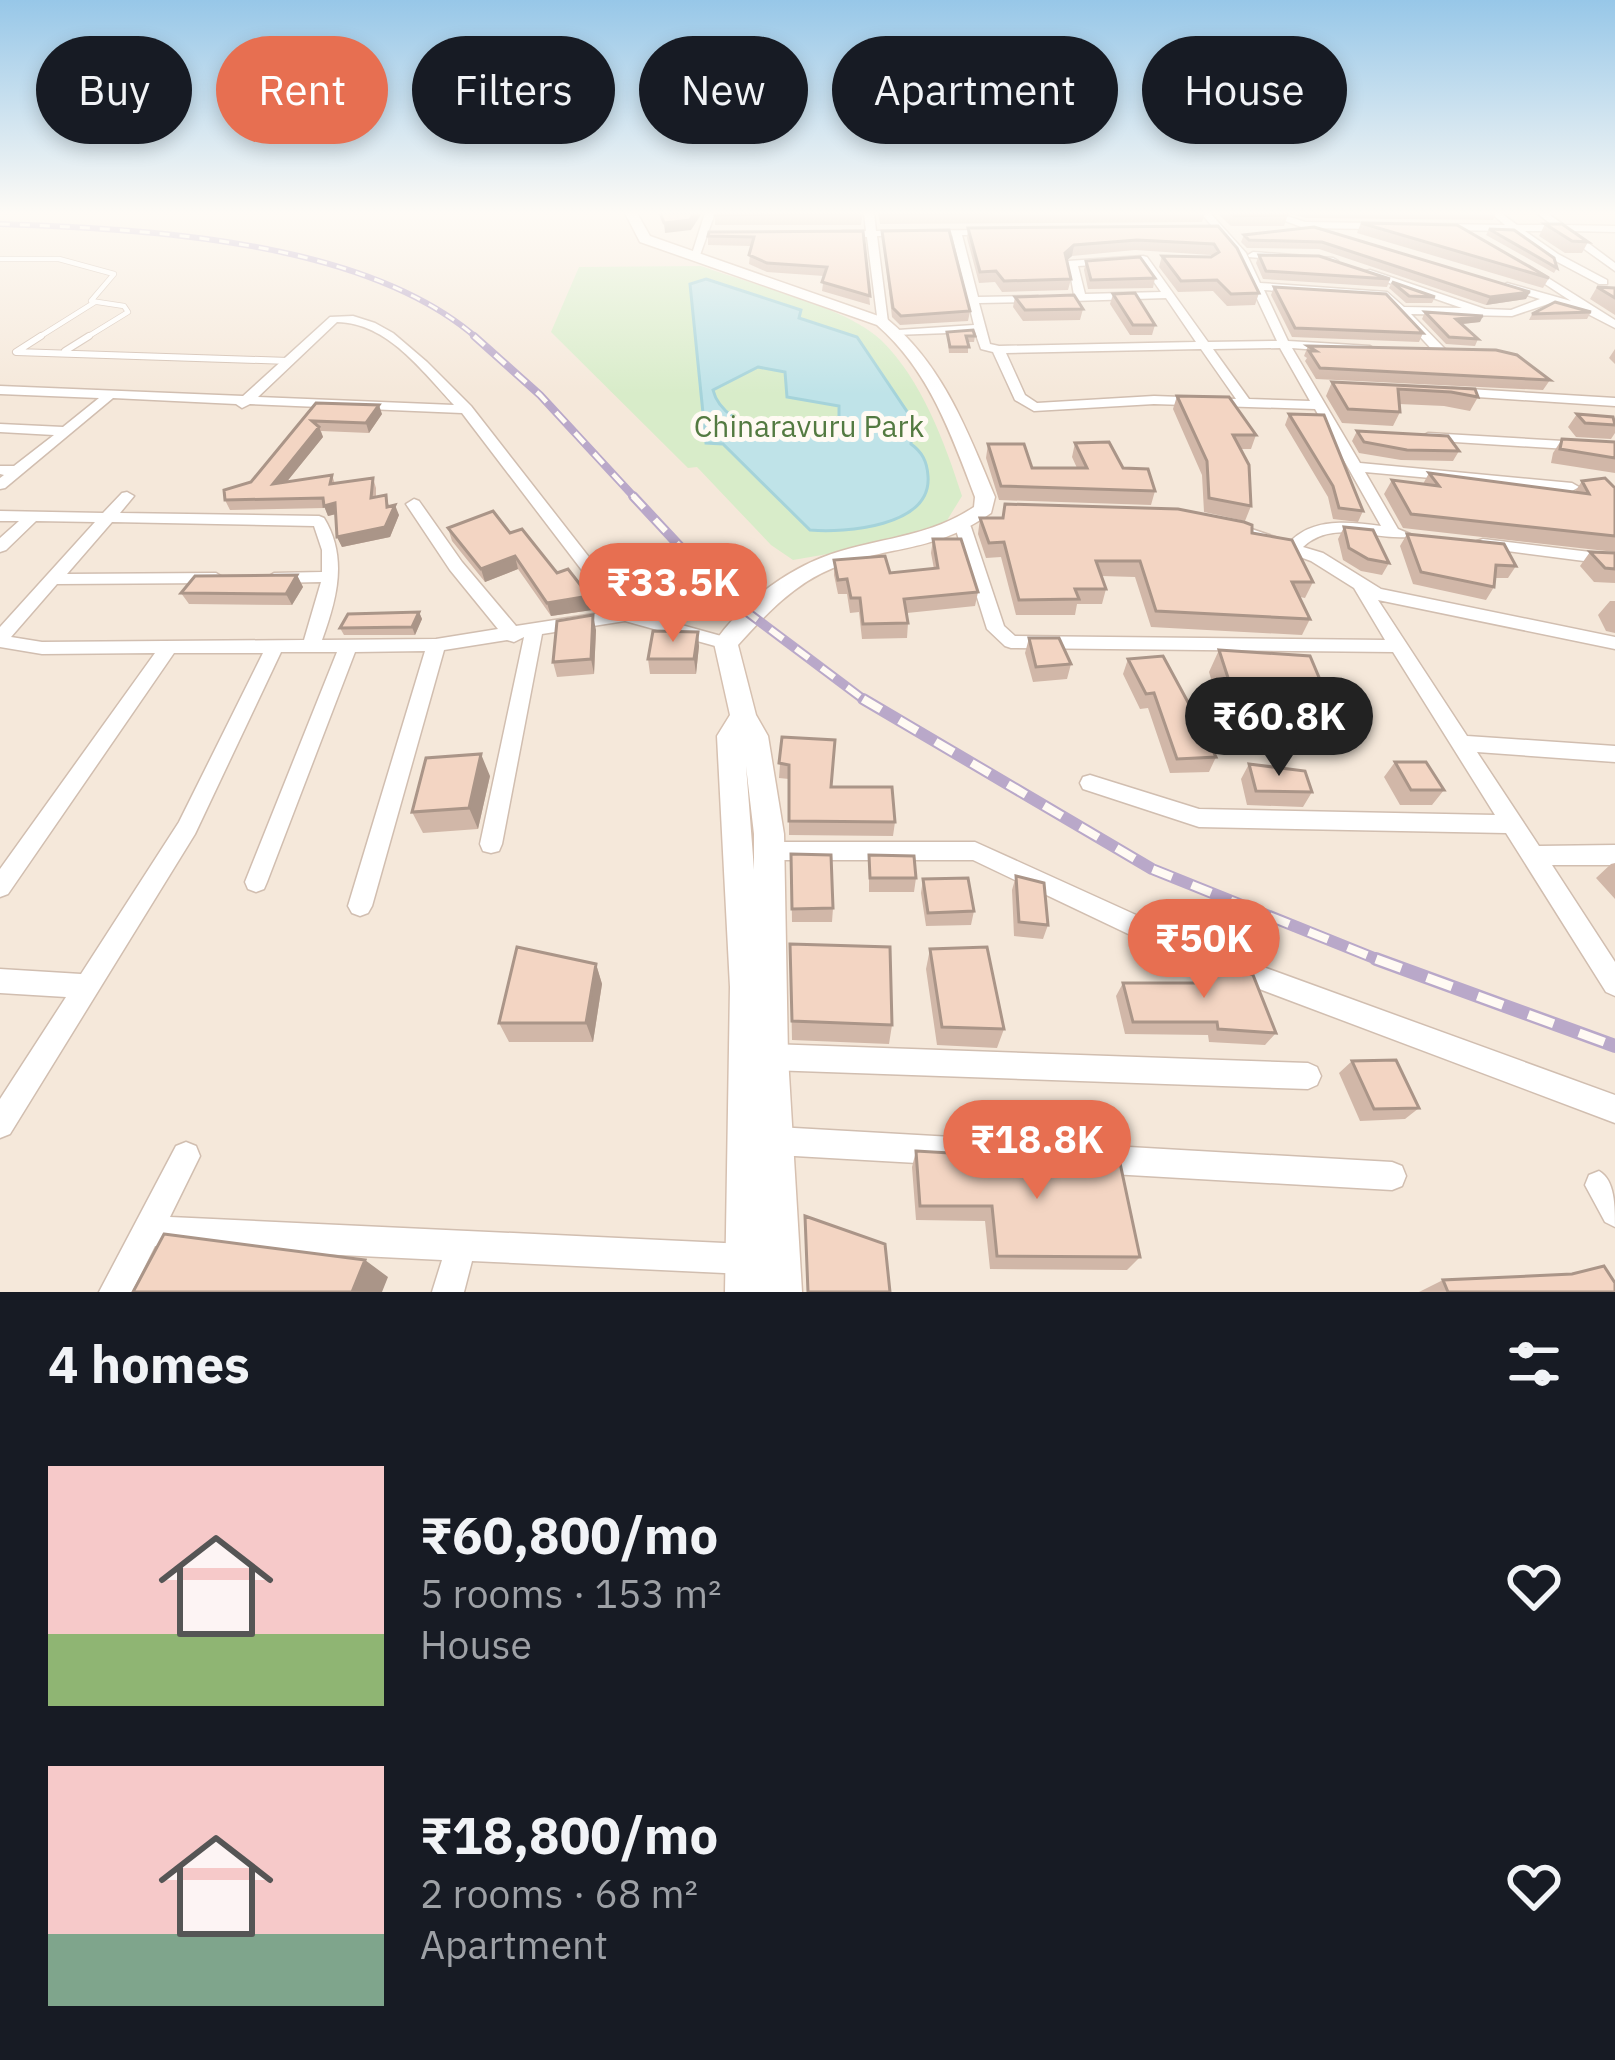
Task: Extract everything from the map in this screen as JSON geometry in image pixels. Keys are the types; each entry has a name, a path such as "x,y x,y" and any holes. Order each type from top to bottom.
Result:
{"main road":[{"path":"744,273 890,328 966,451 985,497 984,509 963,527 918,545 827,562 752,616 727,643 743,716 755,736 770,851 770,1057 781,1292"},
{"path":"743,716 730,736 747,987 746,1275"}],"street":[{"path":"879,273 890,328 980,328"},
{"path":"966,273 985,346 998,350 1284,344 1396,351"},
{"path":"1074,273 1080,297"},
{"path":"1152,273 1245,401"},
{"path":"1251,273 1284,344 1393,533"},
{"path":"1370,273 1483,312"},
{"path":"1537,273 1579,297 1588,310"},
{"path":"1589,273 1603,282"},
{"path":"1486,280 1611,319"},
{"path":"1027,282 1036,298"},
{"path":"1258,286 1383,293 1442,353"},
{"path":"972,300 1169,295"},
{"path":"1399,310 1516,312 1551,299"},
{"path":"242,404 334,319 358,318 389,336 466,409 625,615"},
{"path":"998,350 1020,397 1034,406 1245,401 1319,405"},
{"path":"1419,352 1463,353"},
{"path":"1308,387 1331,388"},
{"path":"2,392 466,409"},
{"path":"1442,392 1615,402"},
{"path":"0,485 9,471 107,398"},
{"path":"0,428 66,431"},
{"path":"1336,431 1359,433"},
{"path":"1406,435 1615,448"},
{"path":"1359,467 1572,487"},
{"path":"128,496 0,639 41,648 436,645 625,615 727,643"},
{"path":"414,504 456,566 524,633"},
{"path":"984,509 1006,511"},
{"path":"0,516 320,521 329,546 329,578 310,647"},
{"path":"0,548 33,517"},
{"path":"1220,524 1330,564 1362,589 1615,984"},
{"path":"963,527 996,629 1011,642 1398,646"},
{"path":"1293,548 1310,529 1414,536"},
{"path":"1455,541 1615,560"},
{"path":"54,579 238,578"},
{"path":"260,578 329,578"},
{"path":"1362,589 1615,643"},
{"path":"491,844 524,633"},
{"path":"360,906 436,645"},
{"path":"256,882 348,647"},
{"path":"0,887 168,648"},
{"path":"0,1124 192,818 274,648"},
{"path":"1461,743 1615,754"},
{"path":"1090,783 1199,818 1512,824"},
{"path":"770,851 975,851 1195,953 1615,1109"},
{"path":"1533,856 1615,855"},
{"path":"0,981 89,986"},
{"path":"770,1057 1308,1076"},
{"path":"777,1142 1392,1176"},
{"path":"115,1292 186,1156"},
{"path":"1599,1185 1615,1212"},
{"path":"147,1231 462,1245 746,1275"},
{"path":"448,1292 462,1245"}],"lane":[{"path":"62,353 130,308 95,302 91,297 114,277 112,273"},
{"path":"95,302 16,352 289,361"}],"shaded area":[{"path":"0,273 1615,273 1615,1292 0,1292"}],"green space":[{"name":"Chinaravuru Park","path":"576,273 723,273 796,297 865,328 896,356 930,413 962,496 938,535 793,560 771,545 697,467 688,468 551,332"}],"water":[{"path":"706,279 801,310 799,318 857,337 912,419 911,444 923,457 928,476 916,506 863,528 810,530 723,444 706,443 690,284","holes":["758,367 785,372 787,397 839,406 839,421 808,434 768,432 733,416 713,390"]}],"building":[{"path":"825,273 868,273 870,296 822,282"},
{"path":"888,273 960,273 970,311 901,316 893,308"},
{"path":"998,273 1070,273 1071,279 1004,281"},
{"path":"1089,273 1152,273 1155,278 1091,280"},
{"path":"1175,273 1249,273 1259,293 1231,294 1217,280 1181,281"},
{"path":"1302,273 1372,273 1390,279"},
{"path":"1418,273 1468,273 1530,292 1490,297"},
{"path":"1392,282 1435,297 1409,296"},
{"path":"1274,287 1386,294 1423,333 1295,328"},
{"path":"1135,293 1155,325 1133,325 1113,294"},
{"path":"1074,295 1083,309 1025,310 1015,297"},
{"path":"1555,302 1591,312 1532,314"},
{"path":"1425,312 1483,316 1456,319 1478,339 1449,337"},
{"path":"973,330 975,336 966,336 969,347 950,347 947,332"},
{"path":"1308,346 1496,350 1517,355 1550,380 1320,368 1309,351 1316,351"},
{"path":"1332,382 1475,389 1478,397 1398,389 1400,412 1348,409"},
{"path":"1177,396 1229,397 1256,435 1233,435 1249,465 1251,506 1209,498 1207,461"},
{"path":"316,403 379,405 366,423 312,421 319,427 273,484 332,475 330,484 373,478 371,498 386,495 387,507 395,505 385,527 337,537 335,503 324,506 323,498 225,500 224,490 251,482"},
{"path":"1289,414 1324,415 1363,511 1339,508 1333,486"},
{"path":"1577,414 1613,417 1615,425 1585,423"},
{"path":"1357,431 1448,436 1459,451 1407,450 1364,442"},
{"path":"1562,439 1615,442 1615,458 1560,449"},
{"path":"1109,442 1123,468 1148,469 1155,491 1001,486 988,444 1024,444 1032,468 1087,468 1075,443"},
{"path":"1429,473 1589,494 1582,481 1605,478 1615,488 1615,536 1411,514 1392,480 1439,486"},
{"path":"1005,504 1178,509 1244,522 1252,525 1252,533 1292,540 1313,582 1292,582 1310,619 1156,611 1140,561 1096,561 1106,589 1075,589 1079,599 1019,600 1004,542 989,543 980,518 1003,518"},
{"path":"493,511 510,533 522,529 557,573 568,569 589,596 547,603 515,556 481,569 448,528"},
{"path":"1344,527 1373,530 1389,563 1368,559 1349,548"},
{"path":"1407,534 1504,544 1516,566 1496,565 1494,587 1421,572"},
{"path":"933,539 961,539 978,592 904,599 908,623 863,624 860,598 851,598 847,579 838,580 834,560 885,556 890,573 938,568"},
{"path":"1590,552 1615,553 1615,569 1605,568"},
{"path":"297,575 286,594 181,593 195,576"},
{"path":"419,612 412,627 340,628 348,614"},
{"path":"593,615 591,659 553,662 557,621"},
{"path":"653,631 698,632 694,659 648,659"},
{"path":"1029,638 1059,638 1071,664 1036,667"},
{"path":"1219,650 1310,656 1326,694 1231,687"},
{"path":"1163,656 1190,706 1208,706 1206,736 1216,757 1177,759 1154,693 1146,694 1128,659"},
{"path":"782,737 835,740 831,787 892,787 895,822 789,821 789,765 779,763"},
{"path":"481,754 469,808 412,812 426,758"},
{"path":"1395,762 1426,762 1444,790 1411,790"},
{"path":"1249,764 1305,771 1312,792 1256,791"},
{"path":"791,854 831,855 833,908 792,909"},
{"path":"869,855 914,856 916,878 870,878"},
{"path":"1016,876 1044,883 1048,925 1019,922"},
{"path":"968,878 974,911 928,913 923,879"},
{"path":"790,944 890,947 892,1025 792,1021"},
{"path":"517,947 596,964 586,1023 499,1023"},
{"path":"987,947 1004,1029 942,1027 930,949"},
{"path":"1202,956 1253,975 1276,1033 1218,1029 1217,1022 1133,1022 1123,983 1208,983"},
{"path":"1396,1060 1419,1108 1374,1109 1352,1061"},
{"path":"916,1151 1120,1163 1140,1257 997,1256 992,1206 920,1206"},
{"path":"805,1216 885,1244 890,1292 808,1292"},
{"path":"164,1234 365,1260 352,1292 133,1292"},
{"path":"1604,1266 1615,1292 1448,1292 1443,1280 1572,1274"}],"railway":[{"path":"356,273 431,306 475,337"},
{"path":"475,337 540,395 636,499"},
{"path":"633,496 727,597 863,699"},
{"path":"863,699 1152,869 1382,961"},
{"path":"863,699 867,702"},
{"path":"1376,959 1382,961"},
{"path":"1382,961 1615,1046"}]}
